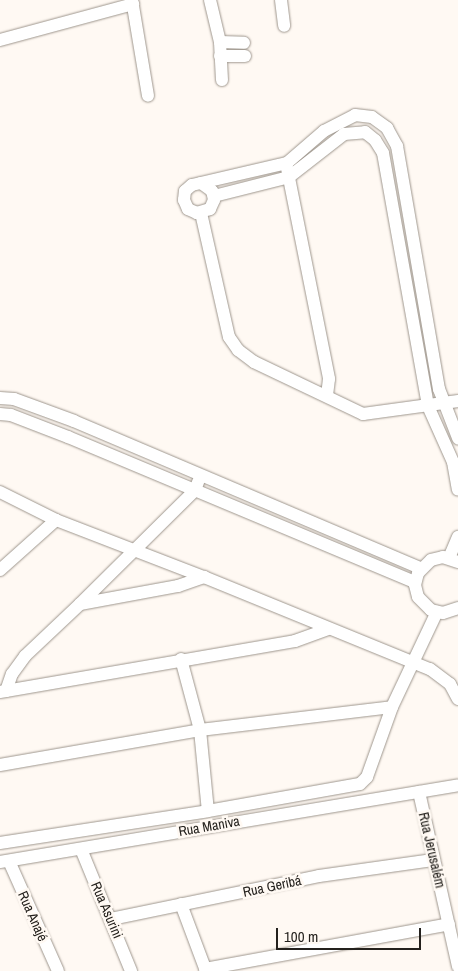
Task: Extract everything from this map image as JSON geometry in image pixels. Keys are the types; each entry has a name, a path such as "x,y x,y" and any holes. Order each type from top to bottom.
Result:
{"street":[{"path":"210,0 220,42 222,80"},
{"path":"281,0 284,26"},
{"path":"0,40 132,2 148,96"},
{"path":"220,42 244,43"},
{"path":"220,56 245,56"},
{"path":"201,183 210,187 214,196 210,209 201,213 192,212 184,200 188,187 201,183 287,163 340,120 355,115 372,117 387,128 397,146 439,389 458,438"},
{"path":"214,196 289,177 344,134 365,132 375,140 383,153 428,406 453,462 458,490"},
{"path":"287,163 329,379 327,396"},
{"path":"201,213 229,337 238,350 254,362 363,414 458,401"},
{"path":"0,398 14,399 74,421 421,568"},
{"path":"0,414 11,415 68,436 415,582"},
{"path":"68,436 74,421"},
{"path":"3,691 12,674 26,656 195,490 201,475"},
{"path":"0,492 56,520 204,576 442,675 458,699"},
{"path":"0,570 56,520"},
{"path":"458,537 453,560 431,560 421,568 415,582 421,602 437,612 458,608"},
{"path":"80,604 178,586 204,576"},
{"path":"0,843 208,812 360,784 367,777 392,707 437,612"},
{"path":"3,691 295,641 328,629"},
{"path":"181,659 200,730 208,812"},
{"path":"0,765 200,730 392,707"},
{"name":"Rua Maniva","path":"4,861 458,785"},
{"name":"Rua Jerusalém","path":"419,792 458,966"},
{"name":"Rua Asurini","path":"81,849 111,918 131,971"},
{"name":"Rua Geribá","path":"111,918 319,876 433,860"},
{"name":"Rua Anajé","path":"4,861 58,971"},
{"path":"181,904 206,970 449,924"}]}
